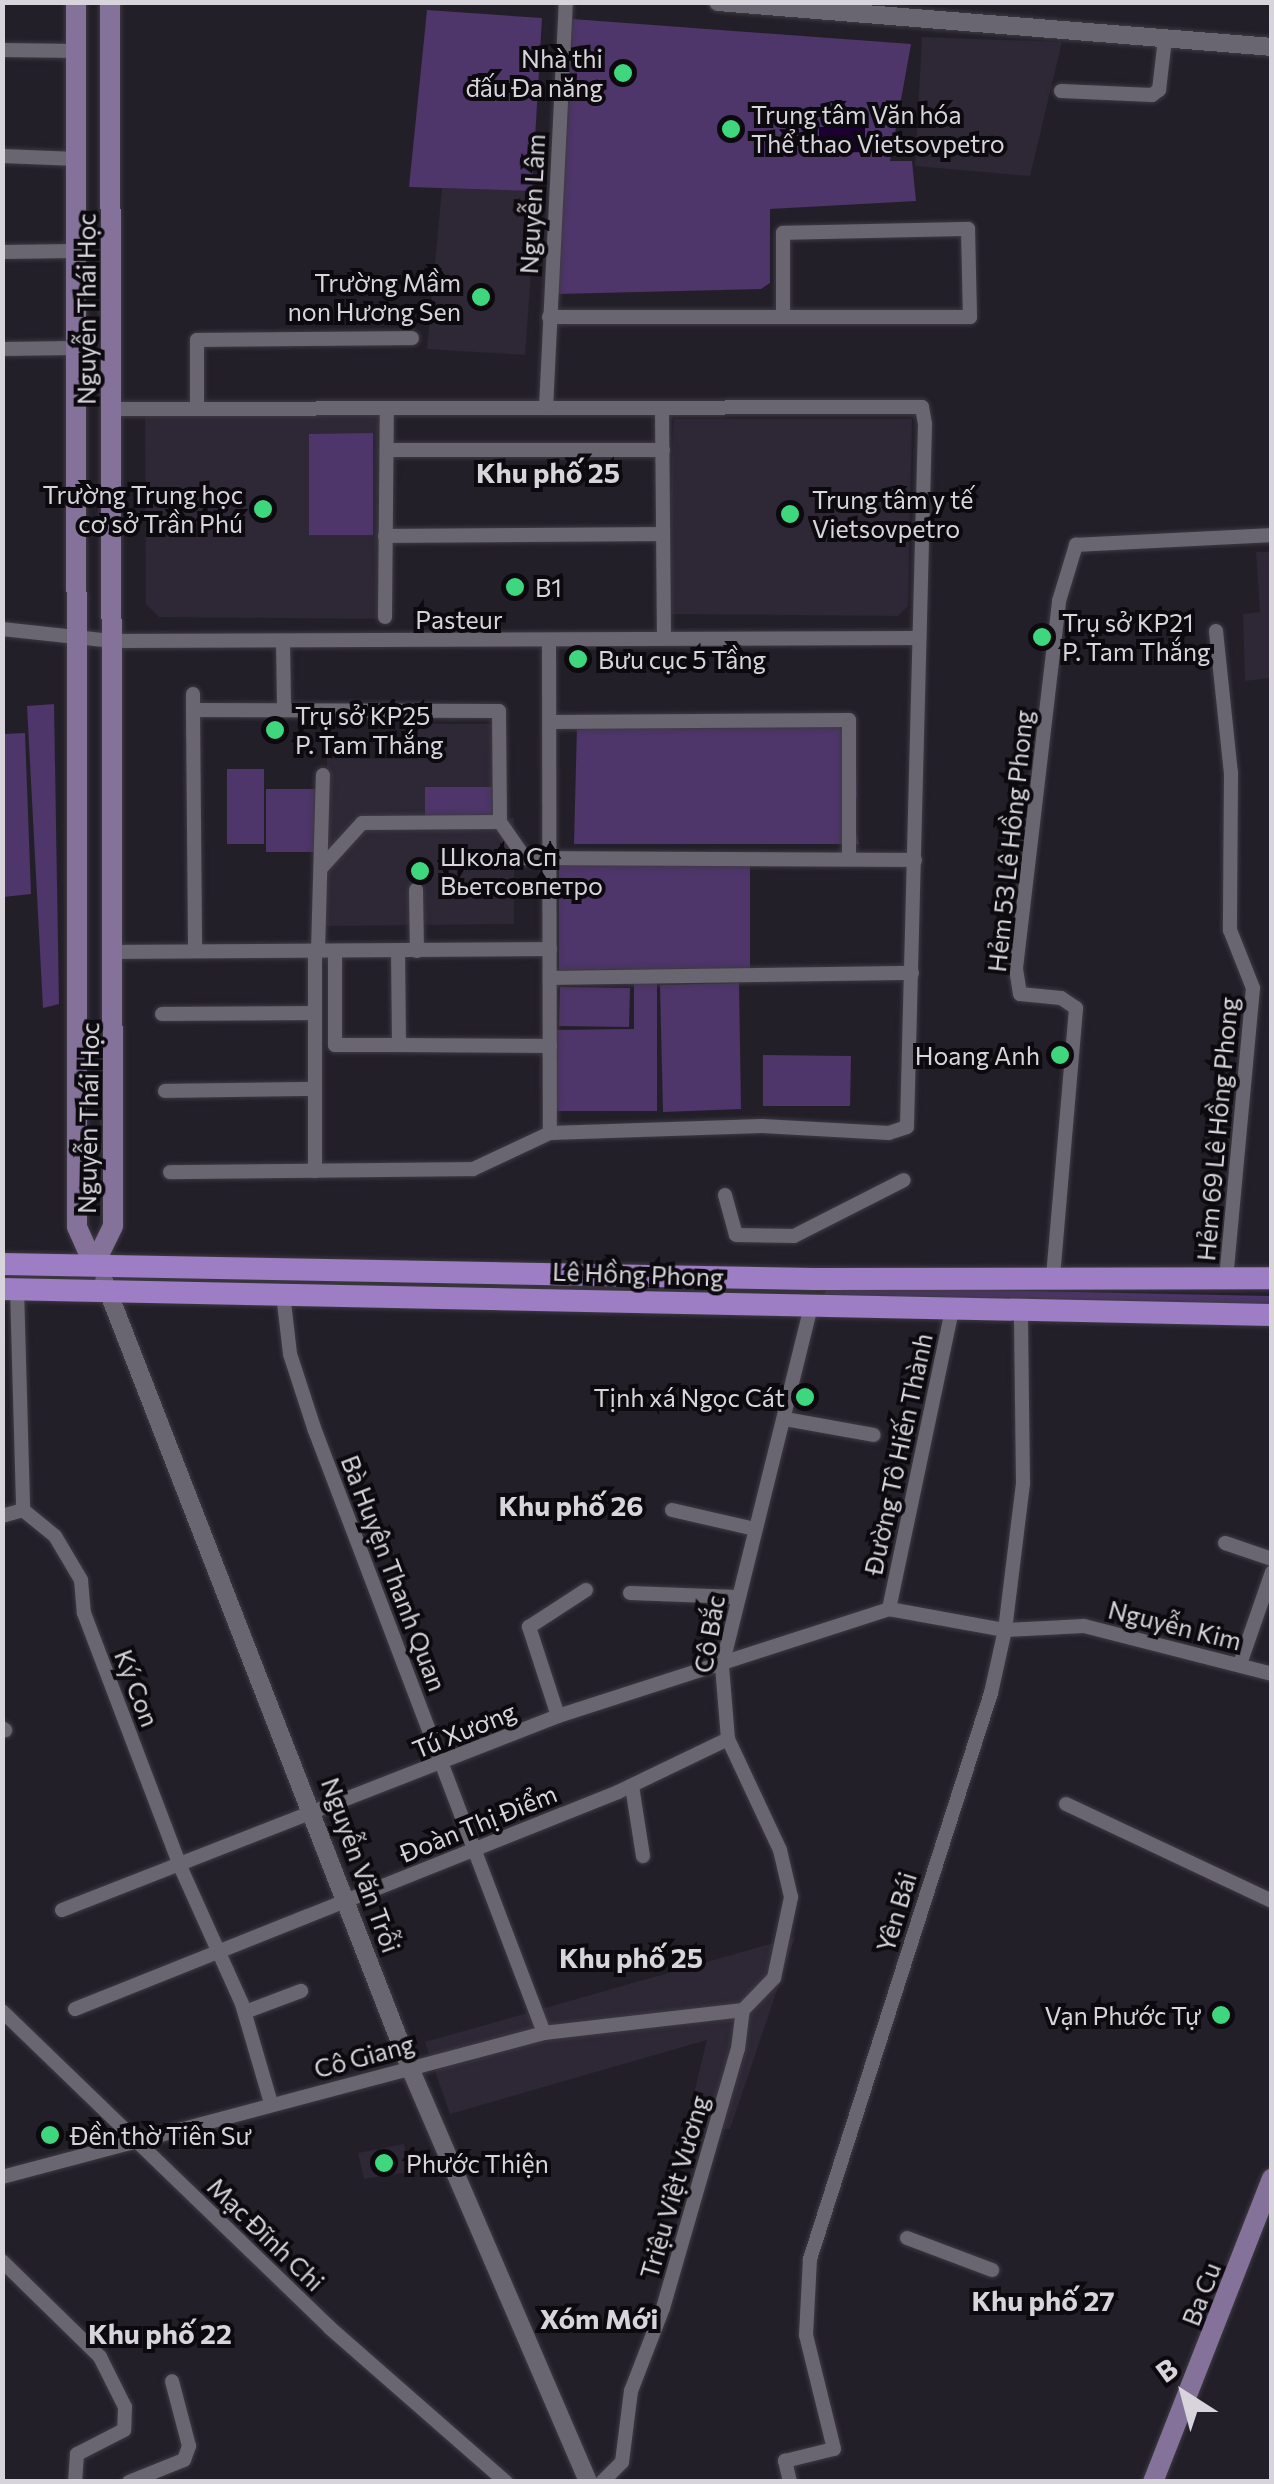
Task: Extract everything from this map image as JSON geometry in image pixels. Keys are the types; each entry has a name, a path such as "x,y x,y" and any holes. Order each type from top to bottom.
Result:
{"main road":[{"name":"Nguyễn Thái Học","path":"76,2 78,1227 94,1264"},
{"name":"Nguyễn Thái Học","path":"94,1264 113,1226 110,2"},
{"path":"80,952 115,952"},
{"name":"Lê Hồng Phong","path":"2,1264 813,1280 1272,1278"},
{"path":"54,1290 55,1264"},
{"path":"811,1307 813,1280"},
{"name":"Lê Hồng Phong","path":"10,1289 1272,1315"},
{"name":"Ba Cu","path":"1153,2482 1272,2179"}],"street":[{"name":"Nguyễn Lâm","path":"546,408 566,2"},
{"path":"718,2 826,6 1272,47"},
{"path":"1062,91 1152,95 1159,90 1164,38"},
{"path":"2,50 77,51"},
{"path":"2,156 77,159"},
{"path":"548,317 970,317 968,230 783,233 783,316"},
{"path":"2,252 74,250"},
{"path":"197,408 196,340 412,338"},
{"path":"2,349 76,348"},
{"path":"112,409 922,406 912,1119 901,1131 762,1126 550,1133 473,1169 170,1172"},
{"path":"385,617 387,408"},
{"path":"662,408 664,638"},
{"path":"387,450 663,450"},
{"path":"386,536 663,534"},
{"name":"Hẻm 53 Lê Hồng Phong","path":"1054,1277 1075,1006 1020,994 1016,968 1059,600 1076,545 1272,535"},
{"name":"Pasteur","path":"2,629 113,641 917,638"},
{"name":"Hẻm 69 Lê Hồng Phong","path":"1216,631 1231,772 1230,930 1253,988 1226,1277"},
{"path":"550,640 550,1133"},
{"path":"283,641 284,708"},
{"path":"193,694 196,952"},
{"path":"193,710 499,711 500,822 524,858 550,862 915,860"},
{"path":"552,722 848,720 849,860"},
{"path":"315,1171 314,1013 323,775"},
{"path":"322,868 362,823 500,822"},
{"path":"416,890 417,951"},
{"path":"115,952 550,949"},
{"path":"335,951 335,1045 550,1046"},
{"path":"398,951 399,1045"},
{"path":"551,978 912,973"},
{"path":"162,1014 314,1013"},
{"path":"165,1091 314,1089"},
{"path":"725,1195 736,1235 794,1236 904,1180"},
{"name":"Nguyễn Văn Trỗi","path":"94,1264 110,1291 315,1812 410,2068 588,2482"},
{"path":"2,1516 22,1510 9,1416 10,1289"},
{"name":"Bà Huyện Thanh Quan","path":"283,1294 290,1354 314,1428 544,2033"},
{"name":"Cô Bắc","path":"743,2010 774,1978 790,1897 780,1850 728,1739 722,1666 811,1307"},
{"name":"Đường Tô Hiến Thành","path":"889,1609 952,1309"},
{"name":"Yên Bái","path":"790,2482 785,2461 834,2449 806,2335 810,2259 991,1693 1005,1630 1023,1483 1021,1311"},
{"path":"785,1419 874,1435"},
{"name":"Ký Con","path":"22,1510 55,1536 81,1580 84,1613 180,1866 245,2012 271,2103"},
{"path":"672,1510 756,1529"},
{"path":"1225,1544 1272,1559"},
{"path":"1240,1664 1272,1572"},
{"path":"558,1716 529,1626 586,1590"},
{"path":"630,1593 737,1596"},
{"name":"Tú Xương","path":"62,1910 558,1716 889,1609"},
{"name":"Nguyễn Kim","path":"889,1609 1005,1630 1084,1626 1272,1674"},
{"name":"Đoàn Thị Điểm","path":"75,2009 632,1786 728,1739"},
{"path":"632,1786 642,1856"},
{"path":"1066,1804 1272,1901"},
{"path":"245,2012 301,1991"},
{"name":"Cô Giang","path":"2,2177 544,2033 743,2010"},
{"name":"Triệu Việt Vương","path":"602,2482 622,2462 632,2391 663,2308 738,2049 743,2010"},
{"name":"Mạc Đĩnh Chi","path":"2,2011 330,2328 506,2482"},
{"path":"907,2238 992,2270"},
{"path":"2,2261 100,2357 125,2407 124,2430 77,2454 75,2482"},
{"path":"129,2482 184,2460 189,2446 172,2381"}],"shaded area":[{"path":"427,10 542,18 532,191 409,187"},
{"name":"Trung tâm Văn hóa Thể thao Vietsovpetro","path":"572,19 911,44 890,161 912,161 916,201 770,209 770,283 761,289 557,294"},
{"path":"922,37 1062,42 1030,176 915,166"},
{"path":"819,127 865,127 865,152 819,153"},
{"name":"Trường Mầm non Hương Sen","path":"442,188 537,191 525,355 427,349"},
{"name":"Trường Trung học cơ sở Trần Phú","path":"381,414 378,619 159,617 146,604 145,415"},
{"name":"Trung tâm y tế Vietsovpetro","path":"674,419 912,419 908,606 898,616 666,614"},
{"path":"373,433 373,535 309,535 309,434"},
{"path":"1256,552 1271,552 1271,678 1245,681 1243,614 1260,612"},
{"path":"54,704 59,1004 43,1008 27,706"},
{"path":"855,722 857,797 849,806 859,844 574,844 577,725"},
{"name":"Школа Сп Вьетсовпетро","path":"418,724 495,724 495,818 514,818 514,924 325,926 327,758 418,759"},
{"path":"25,733 31,894 3,897 3,734"},
{"path":"227,769 264,769 264,844 227,844"},
{"path":"425,787 492,787 492,818 425,818"},
{"path":"266,789 316,789 316,852 266,852"},
{"path":"750,856 750,969 559,970 559,857"},
{"path":"634,980 657,980 657,1111 553,1111 554,1030 634,1029"},
{"path":"739,983 741,1109 663,1112 660,985"},
{"path":"560,987 630,988 629,1027 559,1026"},
{"path":"763,1055 851,1056 850,1106 763,1106"},
{"path":"828,1287 1271,1296 1272,1304 823,1296"},
{"path":"795,1937 730,2129 686,2126 707,2040 450,2114 425,2042"},
{"name":"Phước Thiện","path":"404,2144 409,2172 364,2179 358,2153"}],"place":[{"name":"Nhà thi đấu Đa năng","path":"623,73"},
{"name":"Trung tâm Văn hóa Thể thao Vietsovpetro","path":"731,129"},
{"name":"Trường Mầm non Hương Sen","path":"481,297"},
{"name":"Trường Trung học cơ sở Trần Phú","path":"263,509"},
{"name":"Trung tâm y tế Vietsovpetro","path":"790,514"},
{"name":"B1","path":"515,587"},
{"name":"Trụ sở KP21 P. Tam Thắng","path":"1042,637"},
{"name":"Bưu cục 5 Tầng","path":"578,659"},
{"name":"Trụ sở KP25 P. Tam Thắng","path":"275,730"},
{"name":"Школа Сп Вьетсовпетро","path":"420,871"},
{"name":"Hoang Anh","path":"1060,1055"},
{"name":"Tịnh xá Ngọc Cát","path":"805,1397"},
{"name":"Vạn Phước Tự","path":"1221,2015"},
{"name":"Đền thờ Tiên Sư","path":"50,2135"},
{"name":"Phước Thiện","path":"384,2163"}],"district":[{"name":"Khu phố 25","path":"548,472"},
{"name":"Khu phố 26","path":"571,1505"},
{"name":"Khu phố 25","path":"631,1957"},
{"name":"Khu phố 27","path":"1043,2300"},
{"name":"Xóm Mới","path":"599,2318"},
{"name":"Khu phố 22","path":"160,2333"}]}
